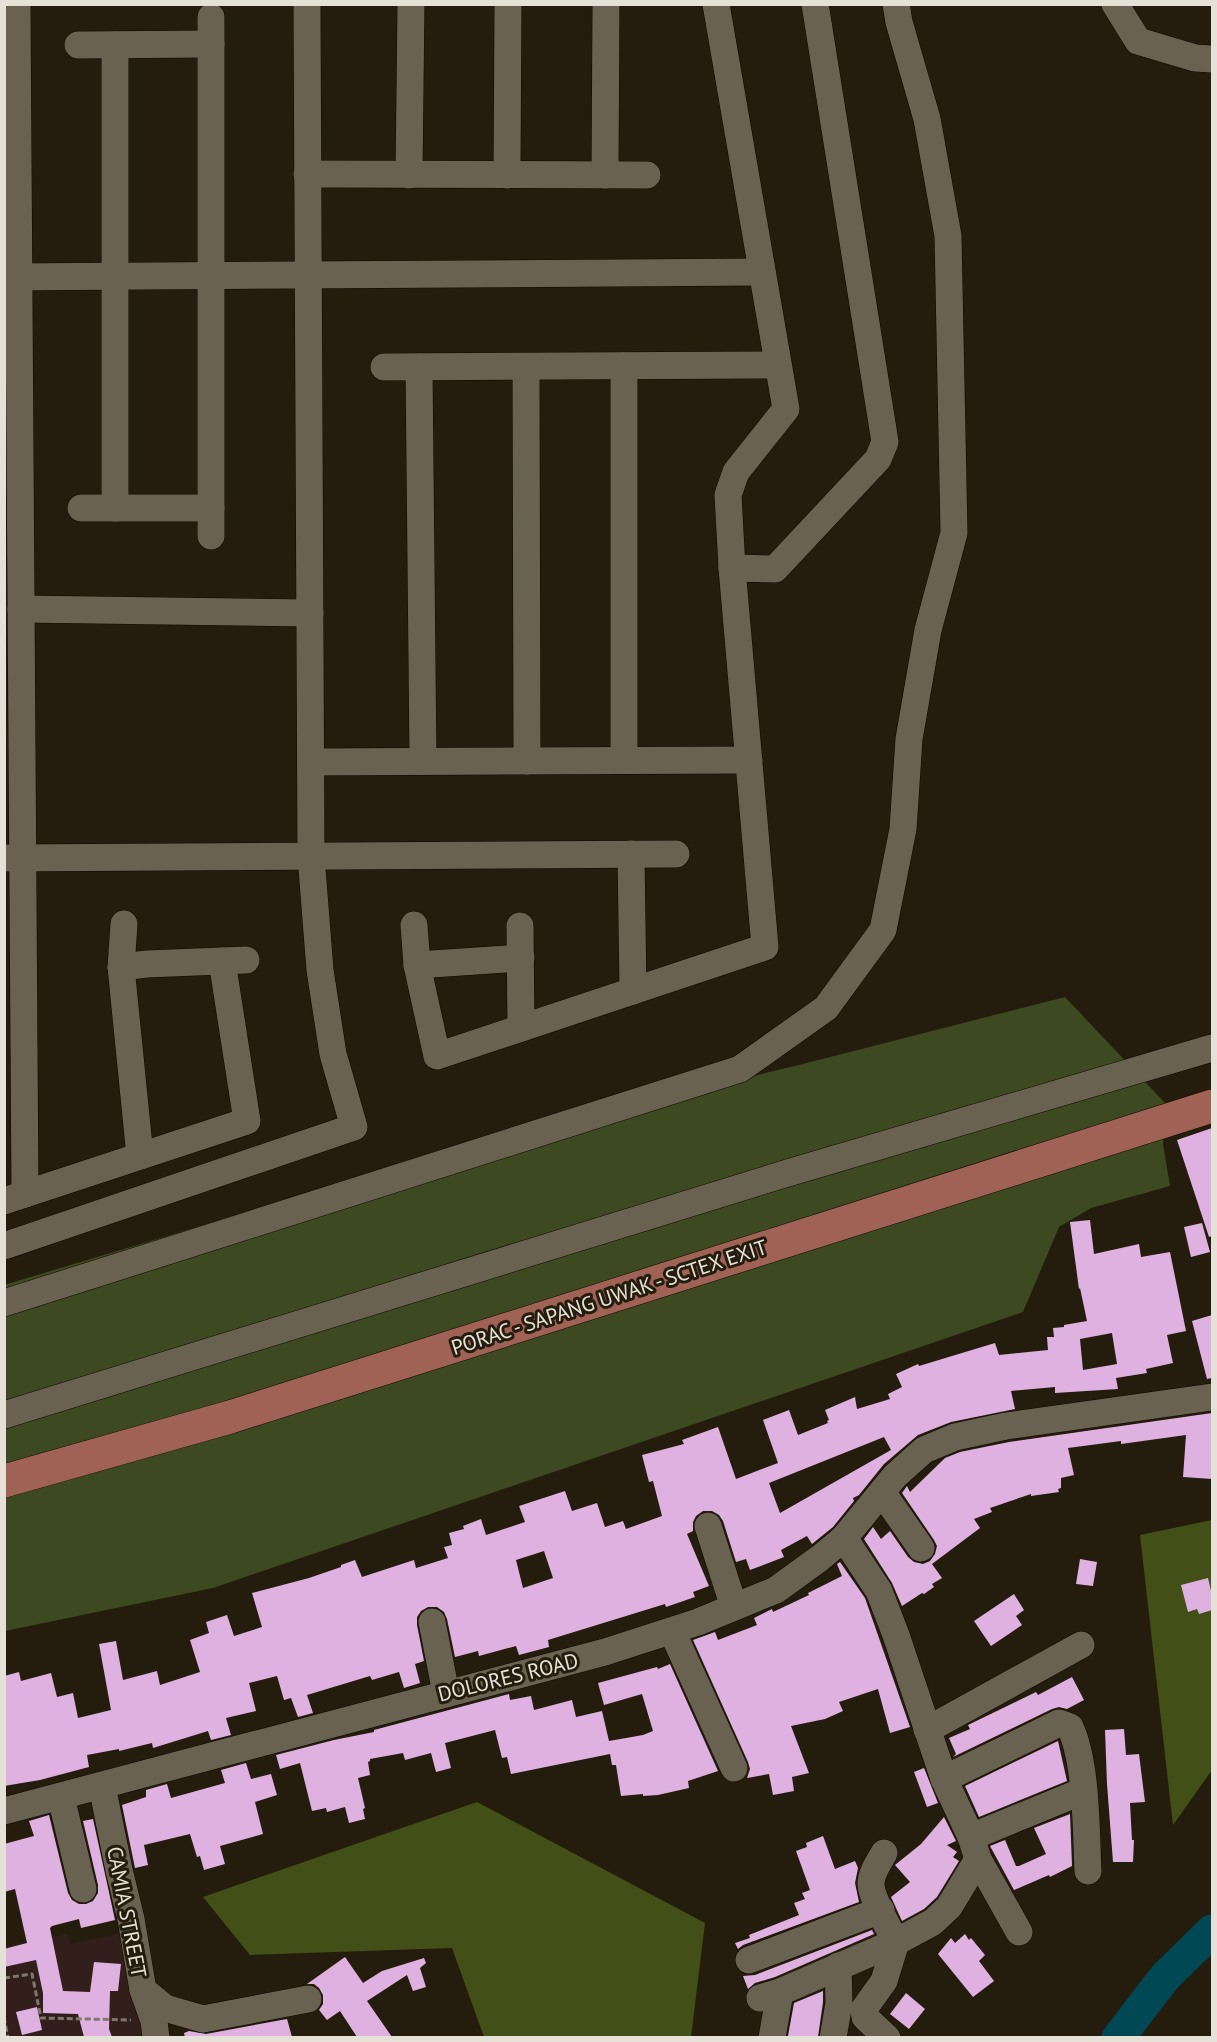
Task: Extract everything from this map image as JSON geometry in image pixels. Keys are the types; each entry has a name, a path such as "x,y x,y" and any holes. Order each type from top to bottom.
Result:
{"main road":[{"name":"PORAC - SAPANG UWAK - SCTEX EXIT","path":"4,1481 230,1417 1212,1106"}],"street":[{"path":"17,4 11,180 21,609 13,762 15,1197 247,1121 234,961 122,967"},
{"path":"4,1246 354,1127 333,1054 321,970 311,856 307,4"},
{"path":"409,175 411,4"},
{"path":"507,175 508,4"},
{"path":"605,175 606,4"},
{"path":"414,925 417,965 437,1056 765,947 732,568 728,495 736,472 786,410 716,4"},
{"path":"732,568 775,569 878,459 885,442 815,4"},
{"path":"4,1303 740,1069 826,1008 883,930 903,829 909,739 928,630 954,533 948,236 927,119 896,4"},
{"path":"1115,4 1138,40 1195,58 1212,59"},
{"path":"210,17 211,536"},
{"path":"78,45 211,44"},
{"path":"115,45 115,508"},
{"path":"307,174 647,175"},
{"path":"12,277 762,273"},
{"path":"384,367 778,365"},
{"path":"624,366 624,747"},
{"path":"419,367 423,761"},
{"path":"526,367 527,761"},
{"path":"81,508 211,507"},
{"path":"21,609 310,613"},
{"path":"311,762 749,760"},
{"path":"631,854 633,991"},
{"path":"13,858 676,854"},
{"path":"124,924 122,967 140,1156"},
{"path":"520,926 521,1028"},
{"path":"417,965 520,958"},
{"path":"4,1415 780,1175 1212,1047"},
{"name":"DOLORES ROAD","path":"4,1811 605,1652 672,1631 776,1590 844,1538 895,1476 924,1450 955,1437 1006,1425 1212,1397"},
{"path":"882,1492 921,1548"},
{"path":"708,1526 734,1606"},
{"path":"844,1538 879,1591 944,1779 975,1848 1019,1932"},
{"path":"432,1622 446,1693"},
{"path":"672,1631 734,1768"},
{"path":"927,1730 1081,1644"},
{"path":"944,1779 1059,1723 1070,1727 1075,1738 1083,1791 1088,1871"},
{"name":"CAMIA STREET","path":"102,1786 131,1919 143,1990 155,2029"},
{"path":"772,2037 770,1995 896,1942 933,1922 949,1907 975,1848 1083,1791"},
{"path":"61,1797 83,1888"},
{"path":"884,1853 875,1869 871,1884 880,1910 896,1942 884,1981 864,2009 865,2017 887,2037"},
{"path":"749,1959 880,1910"},
{"path":"833,2037 839,2003 838,1966"},
{"path":"143,1990 165,2008 203,2019 308,1999"}],"path":[{"path":"4,1978 32,1974 41,2018 155,2029"},
{"path":"5,2019 8,2037"}],"shaded area":[{"path":"127,1932 145,2038 5,2037 4,1947 67,1934 70,1944"}],"green space":[{"path":"1065,997 1166,1104 1163,1144 1170,1186 1091,1208 1059,1227 1023,1312 213,1588 5,1631 4,1285 493,1138 795,1066"},
{"path":"1212,1520 1212,1770 1173,1825 1140,1535"},
{"path":"477,1802 705,1923 691,2037 484,2037 452,1948 250,1955 203,1897"}],"building":[{"path":"1212,1128 1212,1236 1209,1237 1177,1140"},
{"path":"1090,1220 1094,1254 1139,1244 1141,1257 1170,1252 1186,1331 1167,1335 1173,1363 1146,1369 1147,1373 1116,1378 1118,1389 1055,1393 1055,1387 1011,1391 1015,1409 951,1422 918,1435 884,1464 859,1495 853,1498 854,1501 833,1527 812,1544 807,1536 781,1550 784,1557 750,1570 746,1559 736,1562 719,1515 712,1511 703,1511 696,1516 693,1522 693,1531 687,1534 709,1586 693,1592 695,1597 548,1640 549,1647 519,1655 516,1646 479,1656 478,1651 455,1657 444,1612 437,1607 428,1607 417,1617 424,1661 415,1664 420,1683 404,1688 399,1672 372,1680 370,1676 307,1695 313,1713 298,1717 291,1698 284,1700 277,1676 249,1683 256,1711 226,1718 231,1735 211,1740 208,1731 153,1748 152,1743 119,1751 119,1749 87,1755 89,1767 40,1780 4,1786 4,1676 19,1672 21,1681 51,1673 57,1697 73,1693 78,1718 111,1710 99,1644 116,1641 123,1680 157,1671 160,1685 200,1672 190,1640 209,1633 206,1622 227,1615 234,1636 262,1627 252,1593 309,1578 355,1560 362,1577 414,1560 416,1568 448,1558 444,1547 452,1545 449,1533 464,1529 463,1526 481,1519 486,1535 525,1522 519,1506 565,1491 572,1511 597,1503 605,1527 623,1521 626,1529 662,1516 653,1481 649,1482 642,1455 684,1444 682,1440 718,1427 736,1479 778,1463 763,1420 789,1410 798,1435 828,1423 825,1410 855,1397 857,1409 890,1399 888,1394 902,1387 896,1374 918,1364 919,1366 995,1343 999,1355 1048,1350 1047,1337 1054,1337 1053,1328 1087,1321 1079,1289 1070,1222","holes":["1112,1333 1117,1364 1083,1370 1080,1339","884,1437 891,1450 780,1513 769,1483","544,1551 553,1578 523,1588 516,1560"]},
{"path":"1202,1223 1210,1252 1191,1257 1184,1227"},
{"path":"1212,1315 1212,1378 1207,1379 1192,1321"},
{"path":"1212,1413 1212,1479 1183,1477 1186,1435 1121,1444 1121,1441 1068,1448 1074,1475 1061,1478 1059,1492 1031,1496 1031,1494 990,1508 992,1512 974,1519 980,1528 932,1564 942,1578 932,1584 934,1587 924,1594 922,1593 902,1606 892,1583 864,1539 873,1527 881,1539 890,1531 914,1562 923,1564 930,1561 937,1546 902,1493 907,1486 910,1492 945,1458 960,1452 1009,1442"},
{"path":"1080,1559 1097,1562 1093,1586 1076,1584"},
{"path":"840,1562 865,1598 910,1727 890,1733 878,1689 839,1702 843,1711 825,1719 791,1726 809,1773 792,1777 794,1791 773,1795 769,1774 747,1778 750,1769 748,1762 693,1640 715,1632 718,1640 757,1625 754,1618 809,1595 808,1593 842,1576 837,1564"},
{"path":"1208,1578 1212,1595 1212,1610 1199,1614 1197,1609 1188,1612 1181,1585"},
{"path":"1014,1594 1024,1610 1016,1616 1022,1625 991,1646 974,1621"},
{"path":"670,1664 718,1771 688,1781 689,1788 658,1795 621,1796 616,1765 612,1765 610,1754 511,1774 507,1757 502,1758 495,1730 445,1743 451,1768 436,1772 431,1753 405,1760 403,1753 370,1759 368,1762 370,1775 358,1778 365,1808 363,1809 365,1819 349,1823 345,1807 327,1812 326,1808 312,1811 300,1763 280,1769 276,1755 374,1732 374,1730 509,1694 510,1700 531,1696 534,1710 572,1700 576,1717 602,1711 609,1741 643,1735 653,1731 642,1694 604,1705 598,1683"},
{"path":"1072,1677 1084,1700 1067,1709 1059,1707 1052,1709 953,1757 956,1754 949,1738 970,1729 968,1725 1036,1692 1038,1695"},
{"path":"1124,1729 1126,1755 1139,1754 1145,1802 1130,1803 1132,1840 1134,1840 1133,1862 1113,1862 1105,1730"},
{"path":"1058,1741 1067,1781 979,1817 965,1786"},
{"path":"246,1763 251,1779 271,1774 277,1795 255,1802 263,1834 220,1846 225,1864 204,1870 200,1856 197,1857 190,1834 144,1845 148,1865 135,1868 122,1805 146,1797 146,1790 167,1784 171,1798 225,1783 221,1770"},
{"path":"924,1768 938,1803 927,1807 914,1772"},
{"path":"1070,1814 1072,1866 1014,1890 990,1846 1005,1840 1016,1866 1019,1866 1046,1854 1034,1828"},
{"path":"49,1815 68,1893 72,1900 79,1904 93,1901 98,1893 83,1821 93,1819 115,1920 81,1928 79,1919 50,1928 63,1991 90,1992 94,1962 121,1964 118,1991 110,1991 109,2029 112,2037 84,2037 78,2014 43,2013 43,1993 36,1960 4,1967 4,1949 27,1943 15,1889 4,1892 4,1844 34,1836 29,1821"},
{"path":"944,1817 956,1841 947,1845 957,1852 953,1857 959,1861 937,1897 924,1909 902,1921 891,1897 910,1882 895,1865 921,1844"},
{"path":"823,1836 835,1869 855,1861 858,1868 855,1883 859,1902 743,1945 738,1949 735,1943 750,1938 749,1935 799,1915 794,1903 805,1899 802,1893 810,1890 796,1851 807,1847 806,1843"},
{"path":"872,1930 874,1934 775,1977 755,1983 748,1989 743,1976 755,1975"},
{"path":"965,1934 985,1955 979,1961 994,1981 973,1997 938,1954 951,1938 955,1943"},
{"path":"345,1957 363,1983 382,1971 424,1958 426,1963 420,1968 426,1987 413,1991 407,1975 367,2001 392,2037 357,2037 340,2011 327,2020 319,2010 323,2004 323,1995 314,1984 307,1984"},
{"path":"823,1991 818,2037 788,2036 794,2003"},
{"path":"906,1993 925,2009 909,2029 890,2014"},
{"path":"37,2007 42,2030 22,2035 16,2012"},
{"path":"287,2019 292,2037 185,2037 184,2033 189,2031 206,2034"}],"waterway":[{"path":"1118,2038 1165,1977 1212,1931"}]}
